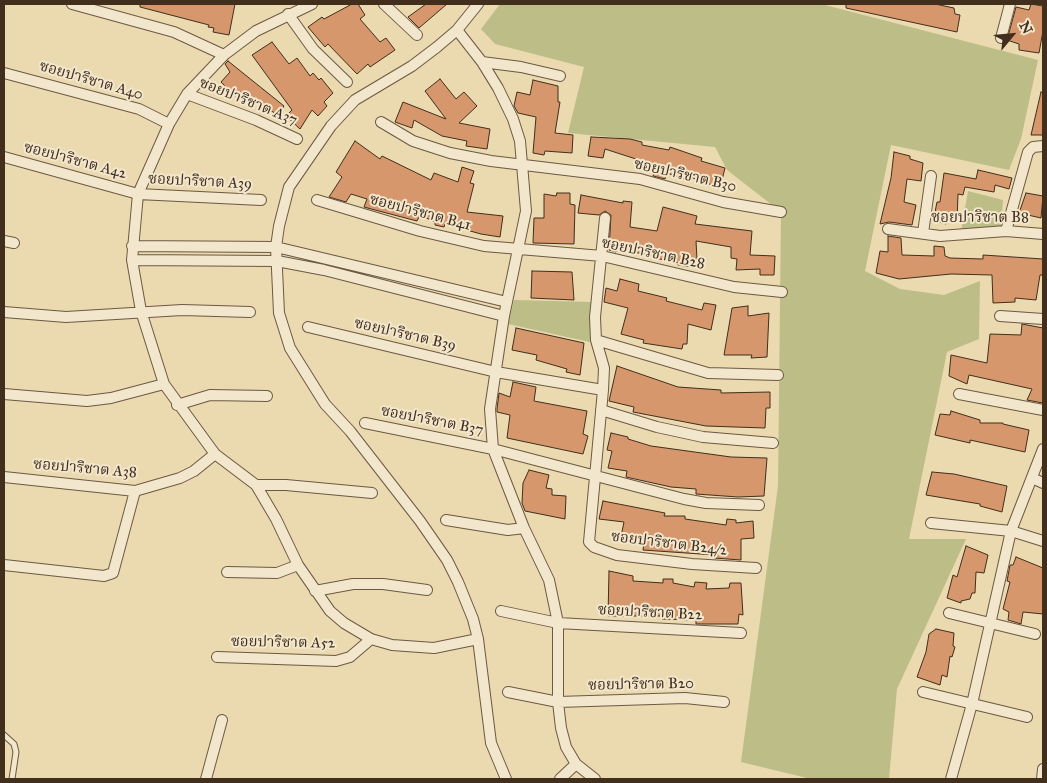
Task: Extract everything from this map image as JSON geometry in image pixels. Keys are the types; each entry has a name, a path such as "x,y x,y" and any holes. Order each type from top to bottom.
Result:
{"street":[{"path":"72,4 174,32 224,55"},
{"path":"312,4 256,31 224,55 187,94 168,124 138,194 132,260 141,311 164,384 177,406 215,454 256,485 276,519 298,566 330,611 344,623 371,639 392,645 434,648 478,639"},
{"path":"384,4 417,35"},
{"path":"478,4 457,30 412,66 355,100 331,126 289,186 278,226 276,247 279,313 290,348 325,404 350,431 420,521 447,560 473,619 478,639 491,743 506,779"},
{"path":"1000,38 1010,4"},
{"path":"288,14 313,49 347,82"},
{"path":"457,30 482,62 498,88 513,119 520,141 526,211 516,250 490,409 493,449 524,528 541,558 549,580 558,623 558,702 561,728 566,747 576,764 594,779"},
{"path":"482,62 521,67 560,76"},
{"name":"ซอยปาริชาต A40","path":"4,73 138,109 168,124"},
{"name":"ซอยปาริชาต A37","path":"187,94 256,120 297,139"},
{"name":"ซอยปาริชาต B30","path":"381,122 413,141 450,153 522,166 640,179 723,202 781,212"},
{"path":"1006,231 1028,152 1033,147 1043,146"},
{"name":"ซอยปาริชาต A42","path":"4,157 138,194"},
{"path":"923,233 931,176"},
{"name":"ซอยปาริชาต A39","path":"138,194 262,200"},
{"name":"ซอยปาริชาต B41","path":"317,200 420,231 484,246 516,250"},
{"path":"596,476 604,368 596,340 596,300 606,218"},
{"name":"ซอยปาริชาต B8","path":"888,229 953,236 1006,231 1043,234"},
{"path":"132,246 276,247 507,302"},
{"name":"ซอยปาริชาต B28","path":"516,250 602,256 734,287 782,292"},
{"path":"132,260 277,261 324,270 504,316"},
{"path":"4,312 89,316 141,311 203,310 250,312"},
{"path":"1000,316 1043,319"},
{"name":"ซอยปาริชาต B39","path":"308,327 496,372 603,390"},
{"path":"596,340 708,373 778,375"},
{"path":"4,394 86,401 111,398 164,384"},
{"path":"959,394 1043,410"},
{"path":"177,406 210,395 267,396"},
{"path":"601,410 682,433 703,437 773,443"},
{"name":"ซอยปาริชาต B37","path":"365,423 493,449 662,494 706,503 759,505"},
{"path":"954,778 1011,530 1032,478 1040,466 1043,449"},
{"name":"ซอยปาริชาต A38","path":"4,477 136,491 180,478 194,471 215,454"},
{"name":"ซอยปาริชาต B24/2","path":"596,476 588,534 589,542 594,548 617,555 692,564 756,568"},
{"path":"1032,478 1043,483"},
{"path":"256,485 286,485 372,493"},
{"path":"4,565 104,576 113,573 136,491"},
{"path":"446,520 508,530 524,528"},
{"path":"931,523 1011,530 1043,541"},
{"path":"227,572 277,573 298,566"},
{"path":"315,591 354,584 383,584 427,590"},
{"name":"ซอยปาริชาต B22","path":"500,611 558,623 741,633"},
{"path":"949,613 990,621 1035,634"},
{"name":"ซอยปาริชาต A52","path":"217,657 336,661 350,657 371,639"},
{"name":"ซอยปาริชาต B20","path":"508,692 558,702 685,698 724,702"},
{"path":"923,692 1026,717"},
{"path":"206,779 222,720"},
{"path":"560,779 576,764"},
{"path":"1042,779 1043,769"}],"lane":[{"path":"4,735 14,744 16,752 12,779"}],"green space":[{"path":"500,4 821,4 1038,60 1021,139 1009,170 891,145 865,271 900,289 944,295 980,281 979,339 947,352 909,539 966,539 897,689 889,779 811,779 741,762 778,486 781,212 727,170 715,147 568,133 584,67 495,44 481,29"},
{"path":"968,191 1003,200 1001,227 961,232"},
{"path":"514,300 591,302 594,343 508,324"}],"building":[{"path":"140,4 235,4 229,35 213,32 214,28 208,27 209,25 140,7"},
{"path":"352,4 358,4 365,15 360,19 380,42 386,38 395,50 370,67 368,64 357,74 328,44 325,47 308,27 322,17 324,19"},
{"path":"426,4 447,4 419,28 408,17"},
{"path":"846,4 935,4 954,8 955,14 960,15 957,32 846,8"},
{"path":"1031,4 1043,6 1043,31 1039,53 1019,50 1019,44 1007,40 1016,7 1029,10"},
{"path":"272,42 289,64 297,58 310,76 313,73 319,80 321,78 333,93 324,102 327,106 318,116 312,110 300,129 286,116 292,110 252,55"},
{"path":"228,61 284,106 278,115 240,92 236,97 221,82 230,72 225,64"},
{"path":"440,79 456,99 464,92 477,106 459,123 490,129 487,149 466,146 467,141 442,136 414,120 412,128 395,122 403,102 446,119 425,91"},
{"path":"533,80 558,86 558,102 560,102 555,133 573,135 572,153 545,151 544,155 533,153 536,117 518,113 514,106 517,92 530,95"},
{"path":"1041,92 1043,93 1043,135 1031,135"},
{"path":"591,137 630,139 642,142 642,145 669,150 670,147 702,158 701,161 725,168 720,188 685,175 684,179 667,173 665,179 653,176 655,169 635,165 636,159 605,149 603,158 588,156"},
{"path":"355,141 380,159 382,156 431,180 434,173 458,182 462,167 474,171 470,183 474,184 467,212 503,216 500,237 445,224 444,227 435,225 435,222 420,215 417,221 364,207 367,199 351,194 346,202 329,197 342,177 336,172"},
{"path":"894,152 910,156 910,159 923,163 921,181 907,179 904,202 916,205 912,225 889,222 880,224 891,178"},
{"path":"978,170 1012,178 1009,189 995,185 994,192 965,187 963,195 958,194 957,221 947,219 946,224 939,222 938,218 934,217 937,202 940,202 944,173 976,179"},
{"path":"557,193 570,193 570,204 575,205 574,244 533,243 534,218 544,218 544,194 556,196"},
{"path":"1026,193 1043,196 1041,218 1019,213"},
{"path":"581,195 623,203 623,201 632,202 630,227 657,231 663,207 697,216 695,224 752,231 750,255 775,256 774,275 760,275 760,269 736,270 737,259 731,258 731,247 696,241 697,259 693,258 692,267 655,258 656,256 616,249 616,252 609,250 611,215 605,211 599,215 578,213"},
{"path":"888,236 901,238 902,255 934,256 934,246 944,247 945,256 950,258 983,259 983,255 1043,259 1043,275 1040,275 1036,300 1015,298 1015,302 993,303 992,275 951,274 899,279 876,273 880,251 888,252"},
{"path":"532,271 572,272 574,300 531,298"},
{"path":"620,279 639,284 638,291 667,298 666,301 702,310 704,303 716,305 711,330 688,324 687,344 683,344 682,349 643,343 644,340 621,334 628,308 604,302 606,288 617,291"},
{"path":"748,306 748,316 769,313 767,357 751,358 752,355 724,355 732,308"},
{"path":"1022,324 1043,328 1043,403 1027,400 1032,389 969,375 967,384 949,376 951,355 987,363 990,334 1021,335"},
{"path":"516,328 584,343 580,375 566,372 567,369 536,360 537,355 512,350"},
{"path":"617,366 678,387 721,390 721,393 770,392 770,408 766,408 765,428 706,426 633,412 634,407 609,401"},
{"path":"513,382 536,387 534,401 587,411 583,434 588,436 583,454 507,438 510,415 497,412 497,409 499,393 510,397"},
{"path":"951,411 980,420 980,423 1003,423 1029,430 1025,452 970,440 970,443 935,435 940,414 950,415"},
{"path":"611,433 651,446 731,457 767,458 764,496 738,497 696,494 696,489 671,487 626,477 627,471 608,468 612,451 607,450"},
{"path":"529,470 549,475 546,488 552,489 552,495 566,496 565,519 525,511 522,503 523,483"},
{"path":"932,472 954,474 1007,486 1002,512 980,506 980,504 926,495"},
{"path":"603,501 665,513 664,516 685,516 685,519 726,525 727,519 736,520 736,523 753,521 754,538 741,539 741,560 714,558 715,555 643,550 644,544 620,541 624,522 599,519"},
{"path":"966,546 988,555 984,573 976,572 975,593 972,593 970,599 961,601 961,603 947,598 953,575 957,577"},
{"path":"1016,557 1043,568 1043,614 1023,612 1021,624 1008,620 1009,612 1003,609 1010,582 1007,581 1010,565 1013,565"},
{"path":"609,571 633,576 633,581 663,583 663,579 673,579 673,583 694,587 695,582 707,583 706,589 729,588 730,583 741,583 743,615 739,614 738,624 696,624 696,620 662,619 662,616 608,616"},
{"path":"936,629 954,633 953,646 955,647 952,657 950,656 947,677 942,675 940,685 917,677 926,652 929,634"}]}
